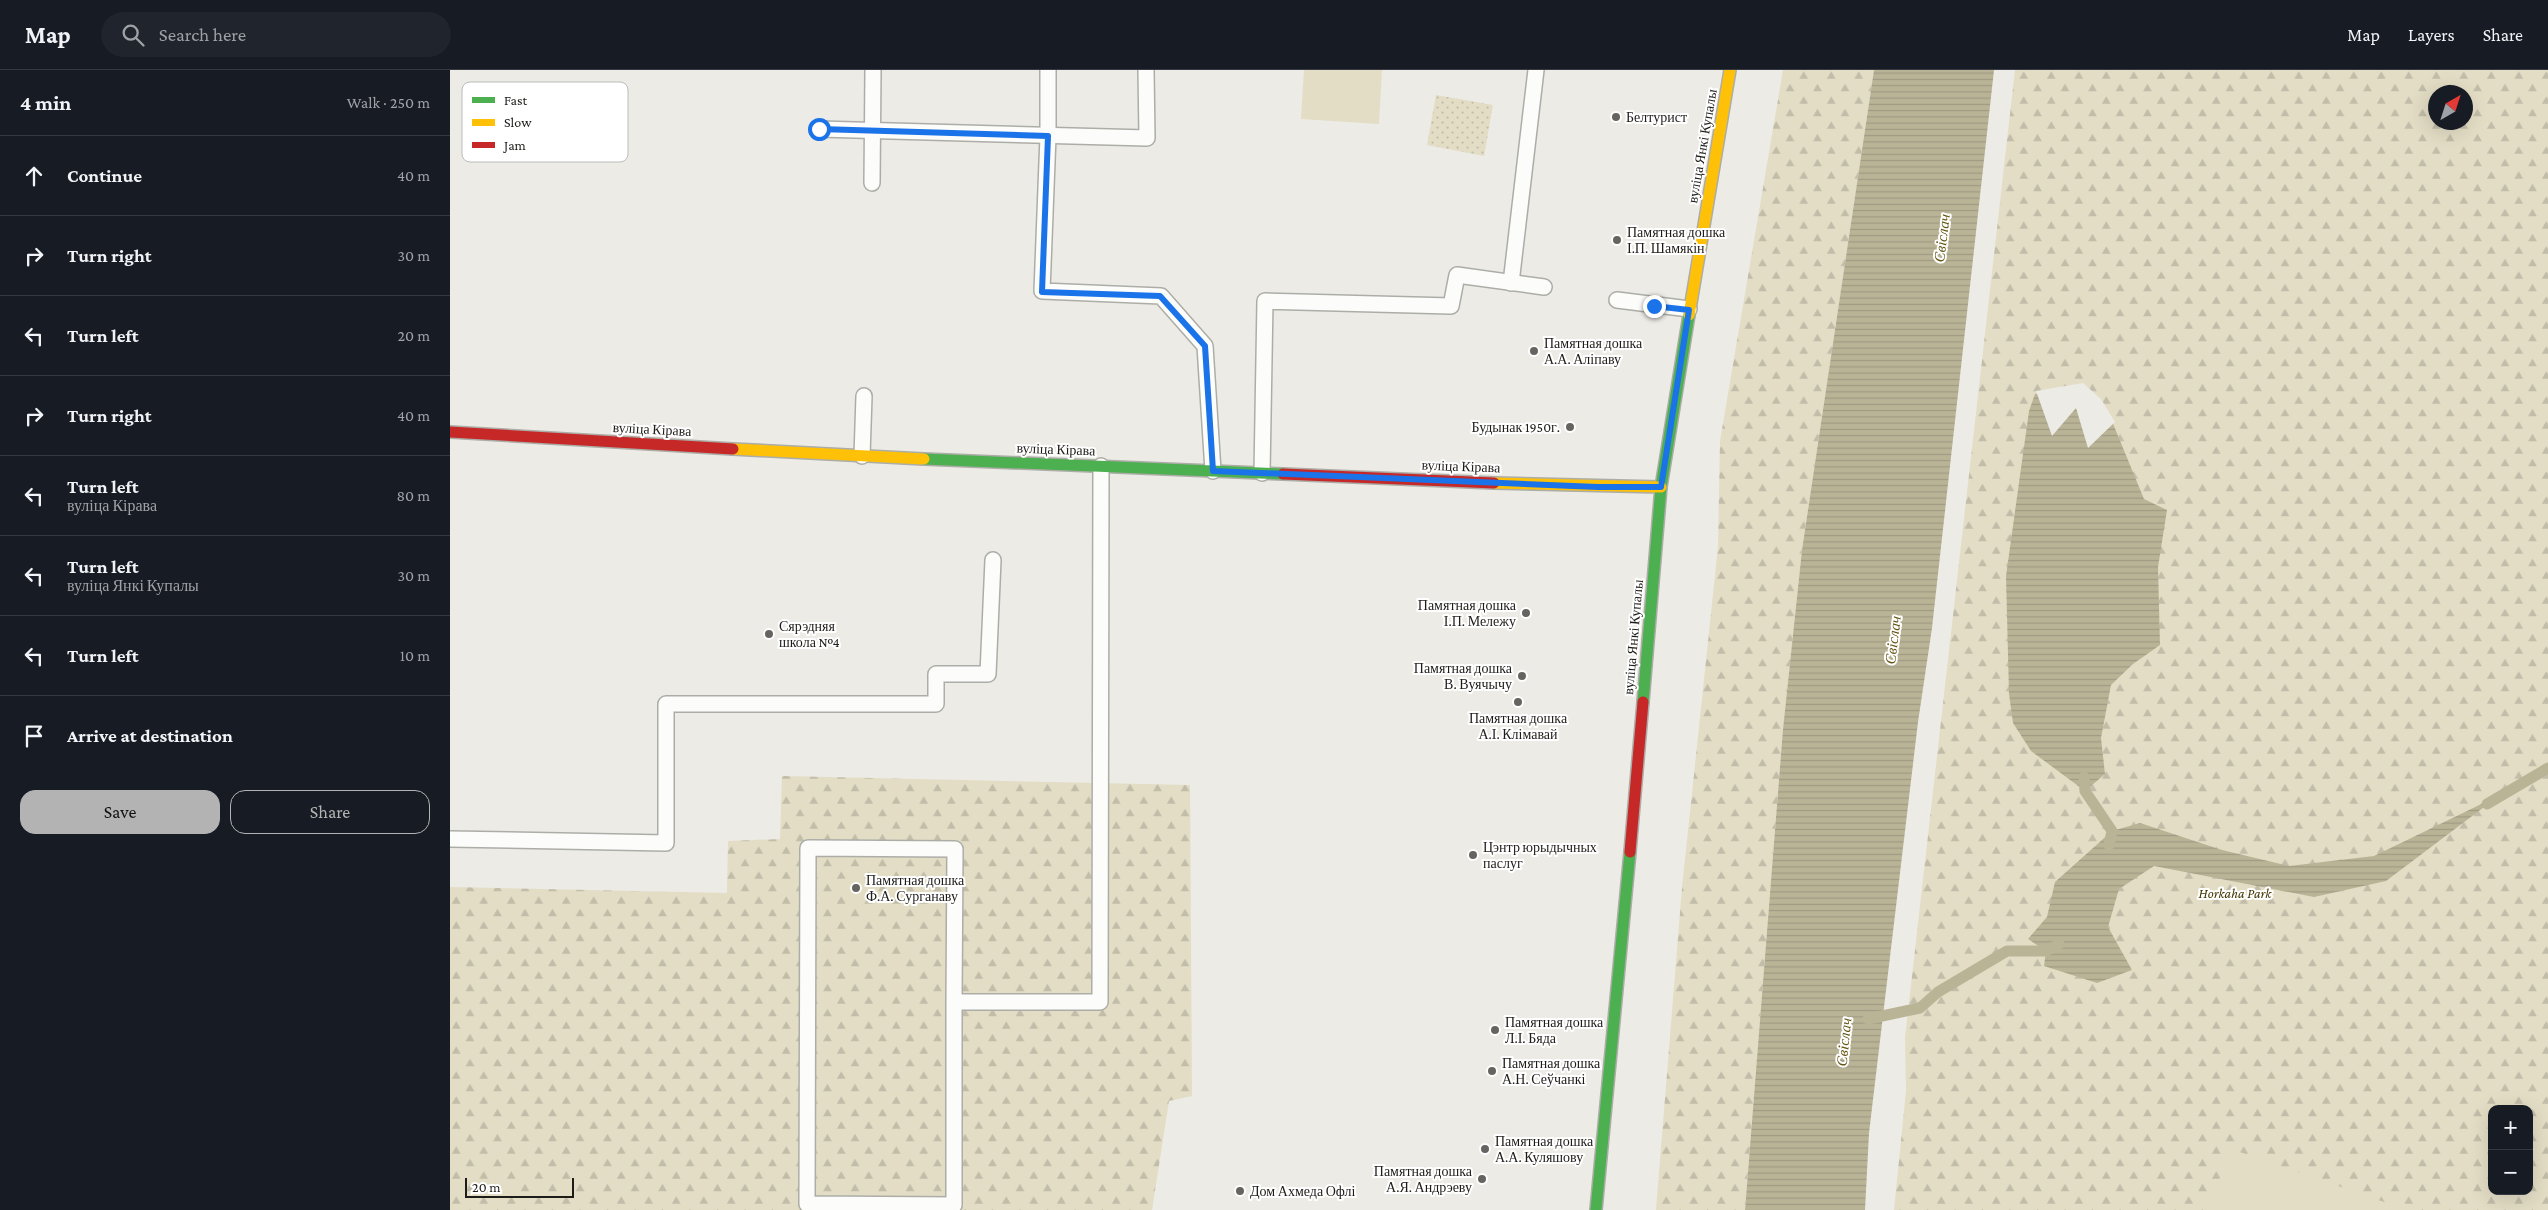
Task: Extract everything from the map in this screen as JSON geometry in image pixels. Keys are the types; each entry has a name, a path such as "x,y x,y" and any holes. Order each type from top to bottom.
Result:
{"street":[{"name":"вуліца Янкі Купалы","path":"1596,1210 1623,936 1661,487 1730,70"},
{"name":"вуліца Кірава","path":"450,432 862,456 1598,487 1661,487"}],"lane":[{"path":"872,70 872,183"},
{"path":"1048,70 1048,136 1042,292 1160,296 1205,346 1213,471"},
{"path":"819,129 1147,138 1146,70"},
{"path":"1511,283 1536,70"},
{"path":"1262,473 1265,301 1451,306 1457,275 1544,287"},
{"path":"1617,300 1689,310"},
{"path":"862,456 864,396"},
{"path":"954,1002 1100,1002 1101,466"},
{"path":"450,838 666,843 666,704 936,704 936,674 988,674 993,560"},
{"path":"808,848 955,849 954,1002 954,1205 807,1204 808,848"}],"green space":[{"path":"1304,70 1382,70 1379,124 1301,119"},
{"path":"1783,70 1874,70 1802,550 1783,729 1745,1210 1656,1210 1682,888 1718,547 1720,441"},
{"name":"Horkaha Park","path":"2015,70 2548,70 2548,1210 1894,1210 1906,1091 1905,1038"},
{"path":"1436,95 1493,105 1484,156 1427,145"},
{"path":"782,776 1190,785 1192,1096 1169,1101 1152,1210 450,1210 450,887 727,893 728,841 780,839"},
{"path":"2231,1149 2407,1210 2208,1210"}],"water":[{"name":"Свіслач","path":"1874,70 1994,70 1932,628 1918,722 1869,1133 1865,1210 1745,1210 1783,729 1802,550"},
{"path":"2082,385 2109,414 2144,499 2167,510 2158,567 2160,645 2133,664 2111,685 2101,738 2105,774 2085,791 2031,751 2013,723 2009,694 2006,576 2029,411 2035,394"},
{"path":"2500,795 2386,881 2314,897 2154,866 2119,889 2108,927 2132,970 2097,983 2044,966 2046,951 2028,939 2047,917 2055,882 2112,831 2140,823 2222,850 2289,866 2374,856"}],"pier":[{"path":"2083,383 2101,399 2115,422 2088,448 2076,408 2052,436 2036,391"}],"waterway":[{"path":"2487,804 2548,768"},
{"path":"2084,777 2085,791 2112,831 2109,845"},
{"path":"1868,1019 1920,1008 1938,992 2007,951 2046,951 2059,944"}],"traffic: fast":[{"path":"1643,702 1661,487 1689,315"},
{"path":"924,459 1283,474"},
{"path":"1596,1210 1630,852"}],"traffic: slow":[{"path":"1689,315 1730,70"},
{"path":"733,449 924,459"},
{"path":"1494,483 1661,487"}],"traffic: jam":[{"path":"450,432 733,449"},
{"path":"1283,474 1494,483"},
{"path":"1630,852 1643,702"}],"place":[{"name":"Белтурист","path":"1616,117"},
{"name":"Памятная дошка І.П. Шамякін","path":"1617,240"},
{"name":"Памятная дошка А.А. Аліпаву","path":"1534,351"},
{"name":"Будынак 1950г.","path":"1570,427"},
{"name":"Памятная дошка І.П. Мележу","path":"1526,613"},
{"name":"Сярэдняя школа №4","path":"769,634"},
{"name":"Памятная дошка В. Вуячычу","path":"1522,676"},
{"name":"Памятная дошка А.І. Клімавай","path":"1518,702"},
{"name":"Цэнтр юрыдычных паслуг","path":"1473,855"},
{"name":"Памятная дошка Ф.А. Сурганаву","path":"856,888"},
{"name":"Памятная дошка Л.І. Бяда","path":"1495,1030"},
{"name":"Памятная дошка А.Н. Сеўчанкі","path":"1492,1071"},
{"name":"Памятная дошка А.А. Куляшову","path":"1485,1149"},
{"name":"Памятная дошка А.Я. Андрэеву","path":"1482,1179"},
{"name":"Дом Ахмеда Офлі","path":"1240,1191"}],"route":[{"path":"819,129 1048,136 1042,292 1160,296 1205,346 1213,471 1598,487 1661,487 1689,310 1654,306"}]}
